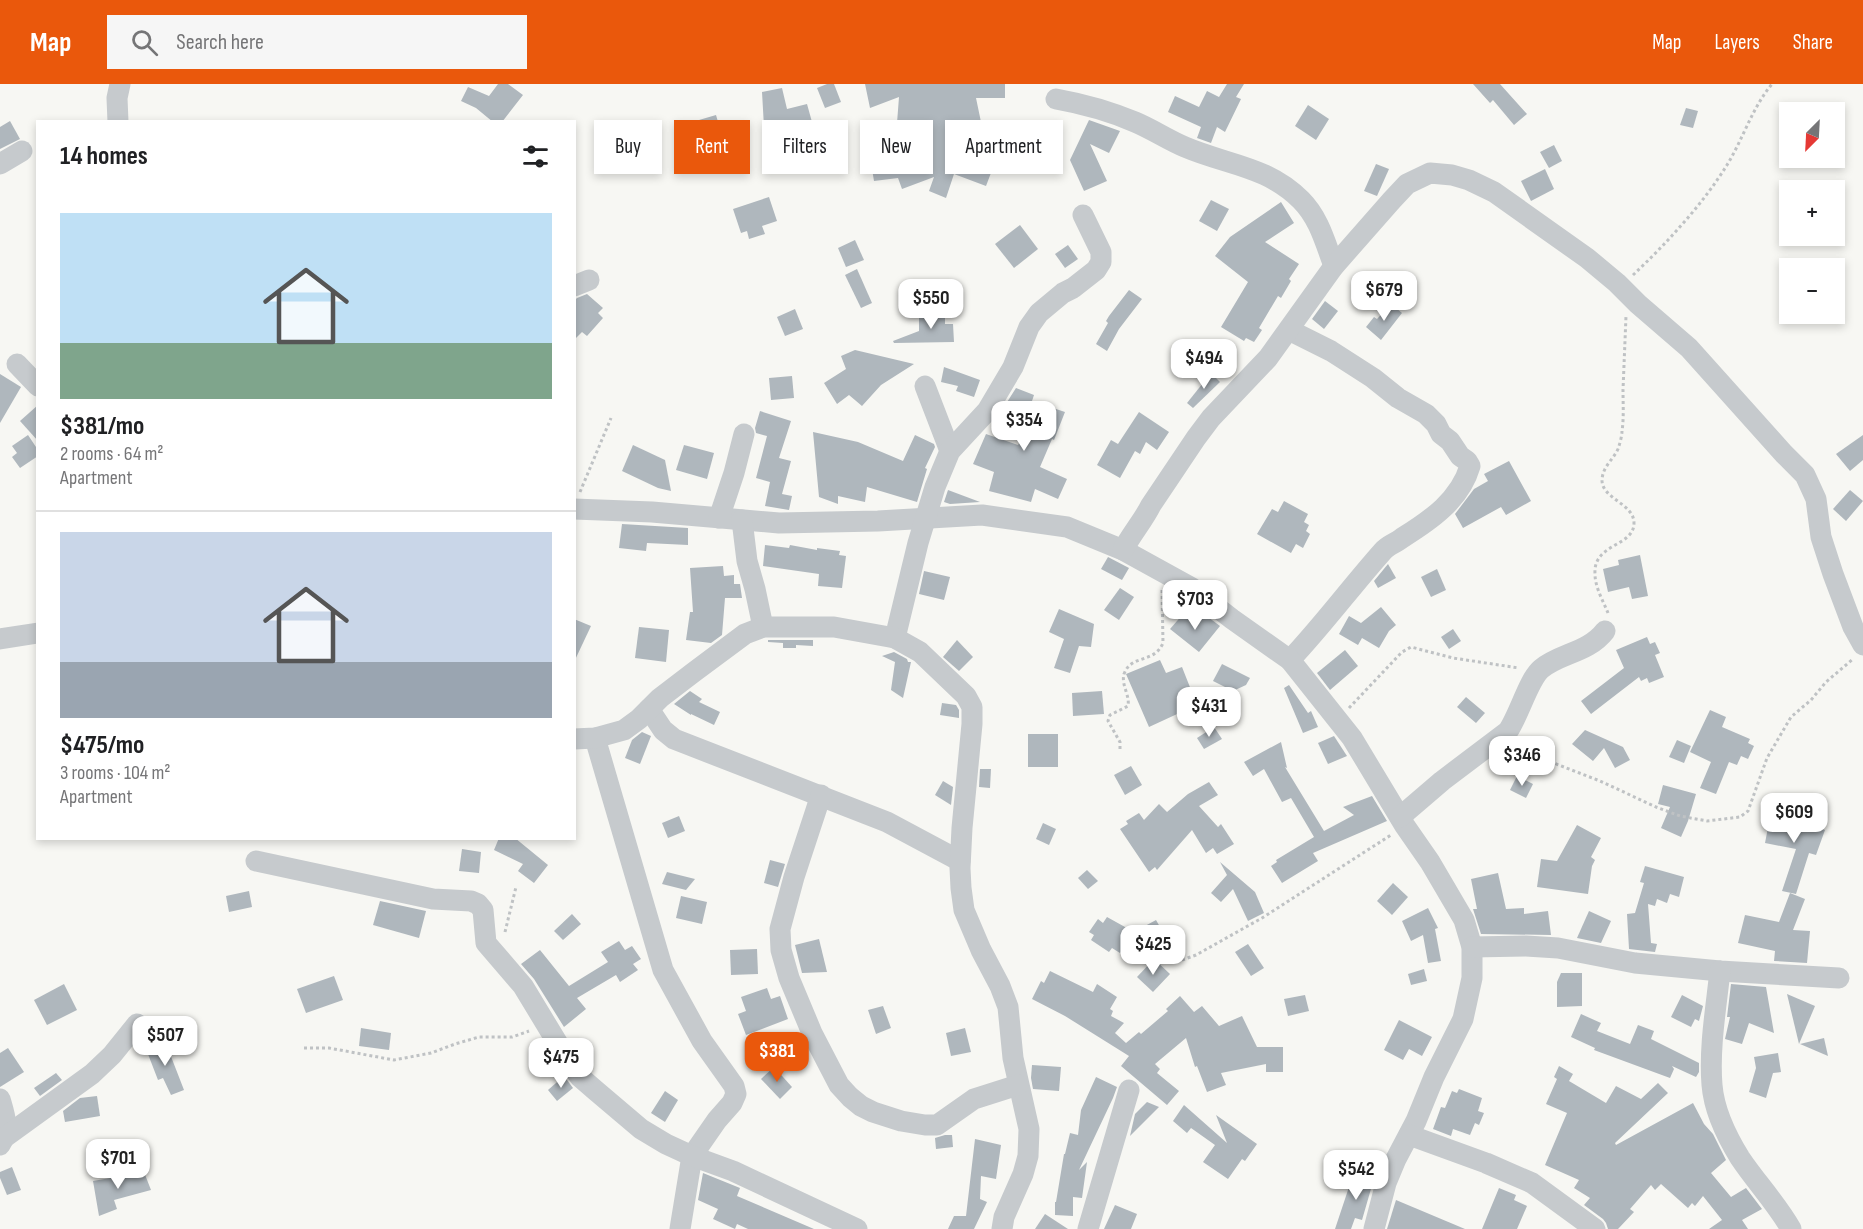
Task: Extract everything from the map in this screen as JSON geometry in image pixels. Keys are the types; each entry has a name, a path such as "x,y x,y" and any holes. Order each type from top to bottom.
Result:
{"street":[{"path":"118,120 117,98 120,84"},
{"path":"1056,99 1094,106 1137,123 1184,147 1259,171 1277,181 1300,199 1313,214 1334,266"},
{"path":"0,164 22,151"},
{"path":"1124,550 1132,532 1145,517 1211,418 1268,358 1334,266 1407,184 1430,173 1461,177 1494,192 1587,258 1624,290 1689,348 1805,475 1816,499 1821,537 1853,627 1859,651"},
{"path":"895,638 935,487 950,451 987,411 1013,367 1029,327 1039,313 1096,270 1101,262 1101,252 1083,215"},
{"path":"1289,330 1331,351 1373,378 1398,398 1426,414 1470,466 1460,491 1448,504 1385,548 1318,631 1290,660"},
{"path":"17,364 36,384"},
{"path":"925,386 950,451"},
{"path":"719,518 744,434"},
{"path":"576,509 652,512 779,523 878,522 982,515 1067,527 1124,550 1192,588 1290,660 1352,738 1403,822 1431,862 1464,920 1472,946 1472,978 1463,1019 1386,1183 1374,1229"},
{"path":"742,520 747,561 763,627"},
{"path":"680,1229 692,1156 732,1103 736,1094 734,1086 702,1041 663,970 585,738 624,730 660,698 709,660 745,634 763,627 834,627 895,638 920,652 934,664 966,696 972,707 960,861 961,888 964,910 1008,1007 1013,1058 1029,1129 1029,1156 1004,1216 1002,1229"},
{"path":"1403,822 1442,781 1508,731 1539,671 1598,640 1605,631"},
{"path":"0,639 36,633"},
{"path":"649,709 663,730 674,740 887,822 960,861"},
{"path":"821,795 780,929 781,950 789,978 812,1033 839,1085 855,1101 873,1112 901,1122 925,1125 937,1125 974,1099 1018,1085"},
{"path":"256,861 434,899 478,903 483,909 486,944 523,986 580,1077 641,1129 666,1144 733,1171 857,1229"},
{"path":"1472,946 1558,948 1635,963 1839,978"},
{"path":"1720,971 1712,1068 1712,1088 1718,1110 1727,1135 1741,1159 1791,1229"},
{"path":"3,1142 92,1074 112,1055 137,1024"},
{"path":"1088,1229 1129,1090"},
{"path":"0,1099 7,1121 3,1142"},
{"path":"1409,1135 1486,1163 1532,1183 1595,1229"}],"path":[{"path":"1605,631 1610,619 1594,573 1597,559 1605,550 1629,535 1634,522 1620,502 1607,492 1602,484 1603,472 1617,450 1623,430 1624,290 1712,188 1740,144 1762,96 1772,84"},
{"path":"576,509 588,471 611,418"},
{"path":"1120,749 1120,742 1108,721 1110,715 1128,706 1129,700 1123,680 1125,671 1141,659 1153,656 1160,651 1163,643 1162,591 1156,568"},
{"path":"1338,719 1402,652 1411,647 1491,665 1539,671"},
{"path":"1500,738 1533,755 1591,777 1680,816 1707,821 1740,817 1748,811 1767,758 1791,717 1859,651"},
{"path":"1182,960 1196,955 1262,918 1403,822"},
{"path":"505,935 516,887"},
{"path":"304,1048 329,1048 394,1060 431,1053 480,1037 512,1037 548,1024"}],"building":[{"path":"498,84 508,84 523,95 504,120 491,120 476,108 461,101 468,87 489,96"},
{"path":"834,84 841,102 825,108 817,88"},
{"path":"865,84 1005,84 1005,98 976,98 981,120 945,120 945,174 954,174 946,198 929,191 934,177 902,189 898,178 874,181 873,174 933,174 933,120 897,120 899,97 870,108"},
{"path":"1227,84 1244,84 1236,97 1241,99 1225,132 1217,127 1211,143 1197,138 1201,127 1168,112 1175,96 1199,107 1207,91 1219,97"},
{"path":"1473,84 1500,84 1527,114 1514,125 1493,100 1490,103"},
{"path":"782,88 787,109 807,104 811,120 764,120 762,92"},
{"path":"1308,105 1329,119 1316,140 1295,126"},
{"path":"1686,108 1698,111 1693,128 1680,125"},
{"path":"716,115 717,120 699,120"},
{"path":"1089,120 1120,131 1109,153 1090,144 1107,181 1084,191 1070,160"},
{"path":"10,121 20,139 0,149 0,127"},
{"path":"1554,145 1562,161 1549,168 1540,152"},
{"path":"1376,164 1389,169 1377,196 1364,191"},
{"path":"1545,169 1554,189 1531,201 1521,181"},
{"path":"954,174 991,174 986,186"},
{"path":"769,197 777,221 762,226 765,234 749,239 747,231 741,233 733,209"},
{"path":"1211,200 1229,209 1217,231 1199,221"},
{"path":"1281,202 1294,223 1265,242 1299,264 1289,279 1291,281 1281,298 1278,296 1259,328 1262,330 1254,342 1246,338 1244,341 1221,327 1248,282 1215,256 1230,237"},
{"path":"1020,225 1038,249 1014,268 995,244"},
{"path":"855,240 864,260 846,267 838,248"},
{"path":"1068,245 1078,259 1065,268 1055,254"},
{"path":"857,269 872,303 861,308 845,275"},
{"path":"1129,290 1142,299 1119,329 1107,351 1096,344 1108,323 1106,321 1109,316"},
{"path":"587,294 603,308 598,313 603,318 587,336 582,332 576,338 576,299"},
{"path":"1325,301 1338,311 1324,329 1312,319"},
{"path":"1391,304 1402,313 1381,340 1366,327 1374,317 1377,319"},
{"path":"795,309 803,329 785,336 777,317"},
{"path":"919,313 945,313 945,324 953,324 954,342 894,343 893,341 919,331"},
{"path":"855,350 914,364 881,385 862,406 849,395 837,404 824,383 846,369 841,356"},
{"path":"944,367 980,380 974,397 956,391 958,386 941,382"},
{"path":"1211,373 1220,382 1193,408 1187,403"},
{"path":"0,374 21,387 0,423"},
{"path":"792,376 794,398 771,400 769,378"},
{"path":"1016,388 1034,395 1032,401 1065,412 1040,467 1067,479 1058,499 1035,489 1031,502 989,491 994,472 973,464 986,434 1018,445 1032,422 1002,410"},
{"path":"36,407 36,439 20,421"},
{"path":"760,411 791,421 779,458 791,461 782,494 792,496 789,510 765,506 770,482 756,478 767,436 756,433 755,428"},
{"path":"1139,412 1169,432 1157,450 1146,442 1140,454 1135,451 1120,478 1097,465 1111,440 1118,444"},
{"path":"813,432 858,442 903,461 915,435 934,444 935,447 925,468 927,469 917,502 867,487 865,502 838,496 838,504 819,497"},
{"path":"28,435 36,447 36,457 20,468 12,457 17,453 12,446"},
{"path":"1863,435 1863,460 1850,471 1836,454"},
{"path":"633,445 665,460 671,491 658,488 622,471"},
{"path":"684,445 714,453 707,479 676,470"},
{"path":"1509,461 1531,501 1506,515 1501,507 1463,528 1455,514 1474,489 1488,481 1484,474"},
{"path":"948,490 980,502 950,504 944,502"},
{"path":"1850,490 1863,501 1846,521 1833,509"},
{"path":"1284,501 1308,514 1304,522 1309,525 1306,531 1310,534 1303,548 1296,544 1291,553 1257,534 1272,509 1278,512"},
{"path":"622,524 688,528 688,545 647,543 646,551 619,548"},
{"path":"765,545 789,548 790,545 840,551 839,555 846,556 842,588 818,586 819,574 763,566"},
{"path":"1640,555 1648,596 1632,599 1629,587 1608,592 1603,569 1619,565 1618,560"},
{"path":"1108,557 1129,568 1122,580 1101,569"},
{"path":"1388,564 1396,578 1378,588 1374,581"},
{"path":"723,566 724,576 734,575 734,584 740,584 742,598 725,598 722,635 711,643 686,640 690,612 693,612 690,568"},
{"path":"1437,569 1446,590 1431,597 1421,577"},
{"path":"924,571 950,577 944,600 919,594"},
{"path":"1120,588 1134,597 1119,620 1104,610"},
{"path":"1381,607 1396,625 1389,631 1379,648 1362,638 1358,645 1339,634 1349,616 1361,623"},
{"path":"1059,609 1094,624 1091,647 1079,646 1070,673 1054,668 1064,639 1049,632"},
{"path":"1184,613 1197,624 1204,614 1220,626 1199,652 1170,629"},
{"path":"576,620 591,626 576,658"},
{"path":"639,627 669,630 666,662 635,658"},
{"path":"1453,629 1461,641 1449,649 1441,637"},
{"path":"1647,637 1650,644 1655,642 1660,653 1655,655 1664,677 1649,683 1647,678 1641,681 1639,677 1591,714 1581,701 1624,668 1616,650"},
{"path":"768,640 813,640 813,646 796,645 796,648 783,648 783,643 768,642"},
{"path":"957,640 973,657 959,671 943,657"},
{"path":"1345,650 1358,666 1330,690 1317,673"},
{"path":"894,652 911,662 903,698 891,690 895,662 882,656"},
{"path":"1160,660 1166,673 1182,667 1195,700 1186,704 1188,709 1149,727 1126,674"},
{"path":"1222,664 1250,678 1246,685 1233,691 1213,681"},
{"path":"1289,685 1308,713 1311,711 1318,727 1303,733 1284,688"},
{"path":"690,691 702,699 699,702 720,712 714,725 691,715 674,704"},
{"path":"1102,691 1104,714 1073,716 1072,693"},
{"path":"1466,697 1485,713 1476,723 1457,707"},
{"path":"942,703 956,705 959,718 940,715"},
{"path":"1710,710 1726,717 1722,727 1750,739 1748,743 1754,746 1748,759 1741,756 1737,765 1729,762 1716,794 1700,788 1711,762 1690,752"},
{"path":"1214,727 1222,739 1204,749 1197,738"},
{"path":"1585,730 1623,747 1630,760 1615,768 1604,748 1593,761 1572,744"},
{"path":"642,732 651,736 640,764 625,758 632,740"},
{"path":"1028,734 1058,734 1058,767 1028,767"},
{"path":"1334,736 1347,756 1328,764 1318,743"},
{"path":"1677,740 1691,746 1684,763 1669,757"},
{"path":"1281,742 1287,768 1285,767 1324,831 1354,815 1343,807 1372,796 1387,821 1313,853 1318,861 1282,883 1271,866 1277,862 1276,860 1314,837 1291,798 1282,802 1264,769 1253,776 1244,762"},
{"path":"1131,766 1142,785 1125,795 1114,775"},
{"path":"980,769 991,769 990,788 979,787"},
{"path":"1517,776 1533,784 1526,798 1510,790"},
{"path":"943,781 953,787 951,805 935,795"},
{"path":"1209,782 1218,795 1199,806 1218,827 1221,824 1234,844 1217,854 1213,848 1206,853 1192,830 1157,870 1155,867 1149,872 1120,829 1128,824 1126,821 1139,813 1144,820 1159,804 1167,812 1188,794"},
{"path":"1663,785 1696,794 1681,837 1661,828 1670,807 1658,804"},
{"path":"1771,812 1801,817 1800,821 1825,830 1816,855 1809,853 1796,894 1782,891 1796,849 1765,843"},
{"path":"679,816 685,831 668,838 662,823"},
{"path":"1043,823 1056,829 1049,845 1036,839"},
{"path":"1577,825 1601,838 1591,857 1595,860 1588,894 1537,887 1541,859 1557,861"},
{"path":"498,840 517,840 548,865 534,883 518,871 523,864 494,850"},
{"path":"462,849 481,852 479,873 459,871"},
{"path":"770,860 785,864 778,887 764,883"},
{"path":"1220,862 1255,892 1264,913 1248,921 1233,889 1221,902 1211,893 1227,875"},
{"path":"1645,866 1684,877 1679,897 1670,894 1667,903 1657,899 1655,906 1648,904 1651,943 1657,944 1655,952 1629,949 1627,914 1635,913 1644,883 1640,882"},
{"path":"1087,870 1098,881 1088,889 1078,878"},
{"path":"667,872 695,879 686,890 662,884"},
{"path":"1498,873 1506,909 1524,908 1524,914 1548,911 1551,935 1481,934 1473,909 1477,909 1471,879"},
{"path":"1393,883 1408,897 1392,915 1377,901"},
{"path":"249,891 252,907 229,912 226,896"},
{"path":"1790,893 1805,899 1793,930 1810,931 1807,963 1774,961 1775,951 1738,943 1745,915 1779,922"},
{"path":"681,896 707,902 702,924 676,918"},
{"path":"380,901 426,911 419,938 373,925"},
{"path":"1428,908 1438,928 1435,929 1441,961 1428,963 1423,935 1411,941 1402,921"},
{"path":"1589,911 1611,921 1601,943 1577,938"},
{"path":"572,914 581,924 563,940 554,931"},
{"path":"1107,917 1134,932 1156,920 1168,941 1147,954 1132,935 1120,953 1112,948 1109,952 1091,940 1094,935 1089,932 1098,919 1103,923"},
{"path":"819,939 827,972 802,973 795,945"},
{"path":"619,941 625,950 632,946 641,959 633,964 638,970 620,982 616,975 577,998 586,1009 564,1027 534,979 521,964 540,950 569,986 608,962 601,952"},
{"path":"1248,944 1264,968 1251,976 1235,952"},
{"path":"757,949 758,974 731,975 730,950"},
{"path":"1154,959 1170,974 1153,992 1137,977"},
{"path":"1424,969 1427,981 1411,985 1408,974"},
{"path":"1050,971 1093,992 1097,984 1117,997 1110,1009 1113,1011 1111,1016 1124,1023 1115,1033 1126,1043 1139,1032 1141,1034 1168,1011 1166,1009 1180,996 1194,1012 1202,1006 1219,1026 1242,1016 1257,1047 1283,1047 1283,1072 1266,1072 1266,1064 1221,1073 1226,1085 1207,1092 1197,1066 1195,1067 1186,1038 1155,1064 1160,1069 1157,1073 1179,1091 1167,1105 1121,1066 1129,1056 1065,1016 1032,999 1041,981 1044,983"},
{"path":"1561,973 1582,973 1582,1006 1557,1007 1557,982"},
{"path":"334,976 343,1000 306,1013 297,989"},
{"path":"64,984 77,1010 47,1025 34,1000"},
{"path":"1731,984 1766,987 1774,1033 1749,1023 1742,1044 1725,1039 1730,1017 1727,1017"},
{"path":"767,988 771,999 780,996 788,1019 746,1035 738,1014 746,1011 741,997"},
{"path":"1787,994 1815,1006 1799,1044"},
{"path":"1305,995 1309,1011 1288,1016 1284,999"},
{"path":"1682,995 1703,1006 1699,1021 1695,1019 1691,1027 1671,1017"},
{"path":"883,1006 891,1028 876,1034 868,1010"},
{"path":"1581,1014 1601,1023 1597,1031 1630,1044 1638,1025 1654,1031 1651,1039 1699,1063 1699,1072 1696,1077 1672,1066 1674,1069 1670,1078 1594,1050 1595,1048 1571,1037"},
{"path":"1399,1020 1432,1037 1422,1056 1409,1049 1403,1060 1384,1050"},
{"path":"361,1028 391,1033 389,1050 359,1046"},
{"path":"965,1028 971,1052 951,1056 946,1033"},
{"path":"1824,1038 1828,1056 1800,1044"},
{"path":"165,1041 184,1090 171,1095 163,1078 158,1080 146,1049"},
{"path":"8,1048 24,1072 0,1087 0,1053"},
{"path":"1778,1053 1781,1072 1773,1073 1766,1098 1749,1092 1756,1068 1754,1057"},
{"path":"1032,1065 1061,1067 1059,1091 1033,1089"},
{"path":"1559,1066 1573,1074 1569,1081 1606,1103 1616,1086 1641,1099 1658,1083 1668,1093 1615,1143 1616,1145 1693,1103 1726,1160 1711,1173 1731,1197 1746,1188 1762,1209 1742,1220 1748,1229 1709,1229 1722,1220 1703,1196 1695,1206 1692,1203 1688,1208 1661,1184 1655,1190 1651,1185 1630,1209 1634,1212 1618,1229 1608,1229 1603,1219 1584,1205 1590,1198 1574,1188 1579,1180 1545,1165 1567,1113 1546,1104 1557,1079 1554,1077"},
{"path":"774,1067 792,1087 780,1099 761,1079"},
{"path":"56,1073 62,1080 40,1096 34,1088"},
{"path":"564,1076 573,1088 557,1101 548,1090"},
{"path":"1096,1077 1117,1087 1079,1170 1087,1162 1082,1198 1073,1197 1073,1216 1055,1215 1055,1202 1070,1133 1078,1135 1081,1110"},
{"path":"1459,1089 1482,1098 1478,1111 1484,1113 1479,1125 1475,1123 1470,1135 1453,1129 1451,1136 1433,1129 1441,1107 1445,1108 1452,1091 1457,1093"},
{"path":"665,1091 678,1100 665,1122 651,1113"},
{"path":"97,1096 100,1116 65,1122 63,1111 80,1098"},
{"path":"1147,1102 1159,1107 1130,1136 1135,1114"},
{"path":"1184,1105 1227,1143 1216,1115 1257,1144 1245,1161 1242,1159 1228,1179 1203,1162 1215,1145 1191,1128 1187,1133 1173,1121"},
{"path":"952,1135 953,1147 936,1149 935,1138"},
{"path":"975,1139 1001,1145 996,1179 981,1176 980,1199 987,1202 974,1229 948,1229 954,1216 966,1216"},
{"path":"12,1167 21,1190 7,1195 0,1172"},
{"path":"1359,1170 1375,1175 1362,1220 1355,1218 1351,1229 1335,1229 1349,1187 1353,1188"},
{"path":"144,1172 151,1190 114,1200 117,1209 99,1216 93,1181"},
{"path":"703,1173 740,1188 737,1196 814,1229 748,1229 737,1224 735,1229 713,1219 718,1209 698,1200"},
{"path":"1499,1188 1516,1195 1514,1200 1527,1206 1517,1229 1482,1229"},
{"path":"1396,1200 1465,1229 1387,1229"},
{"path":"1115,1205 1137,1214 1131,1229 1104,1229"},
{"path":"1045,1214 1068,1229 1035,1229"}]}
